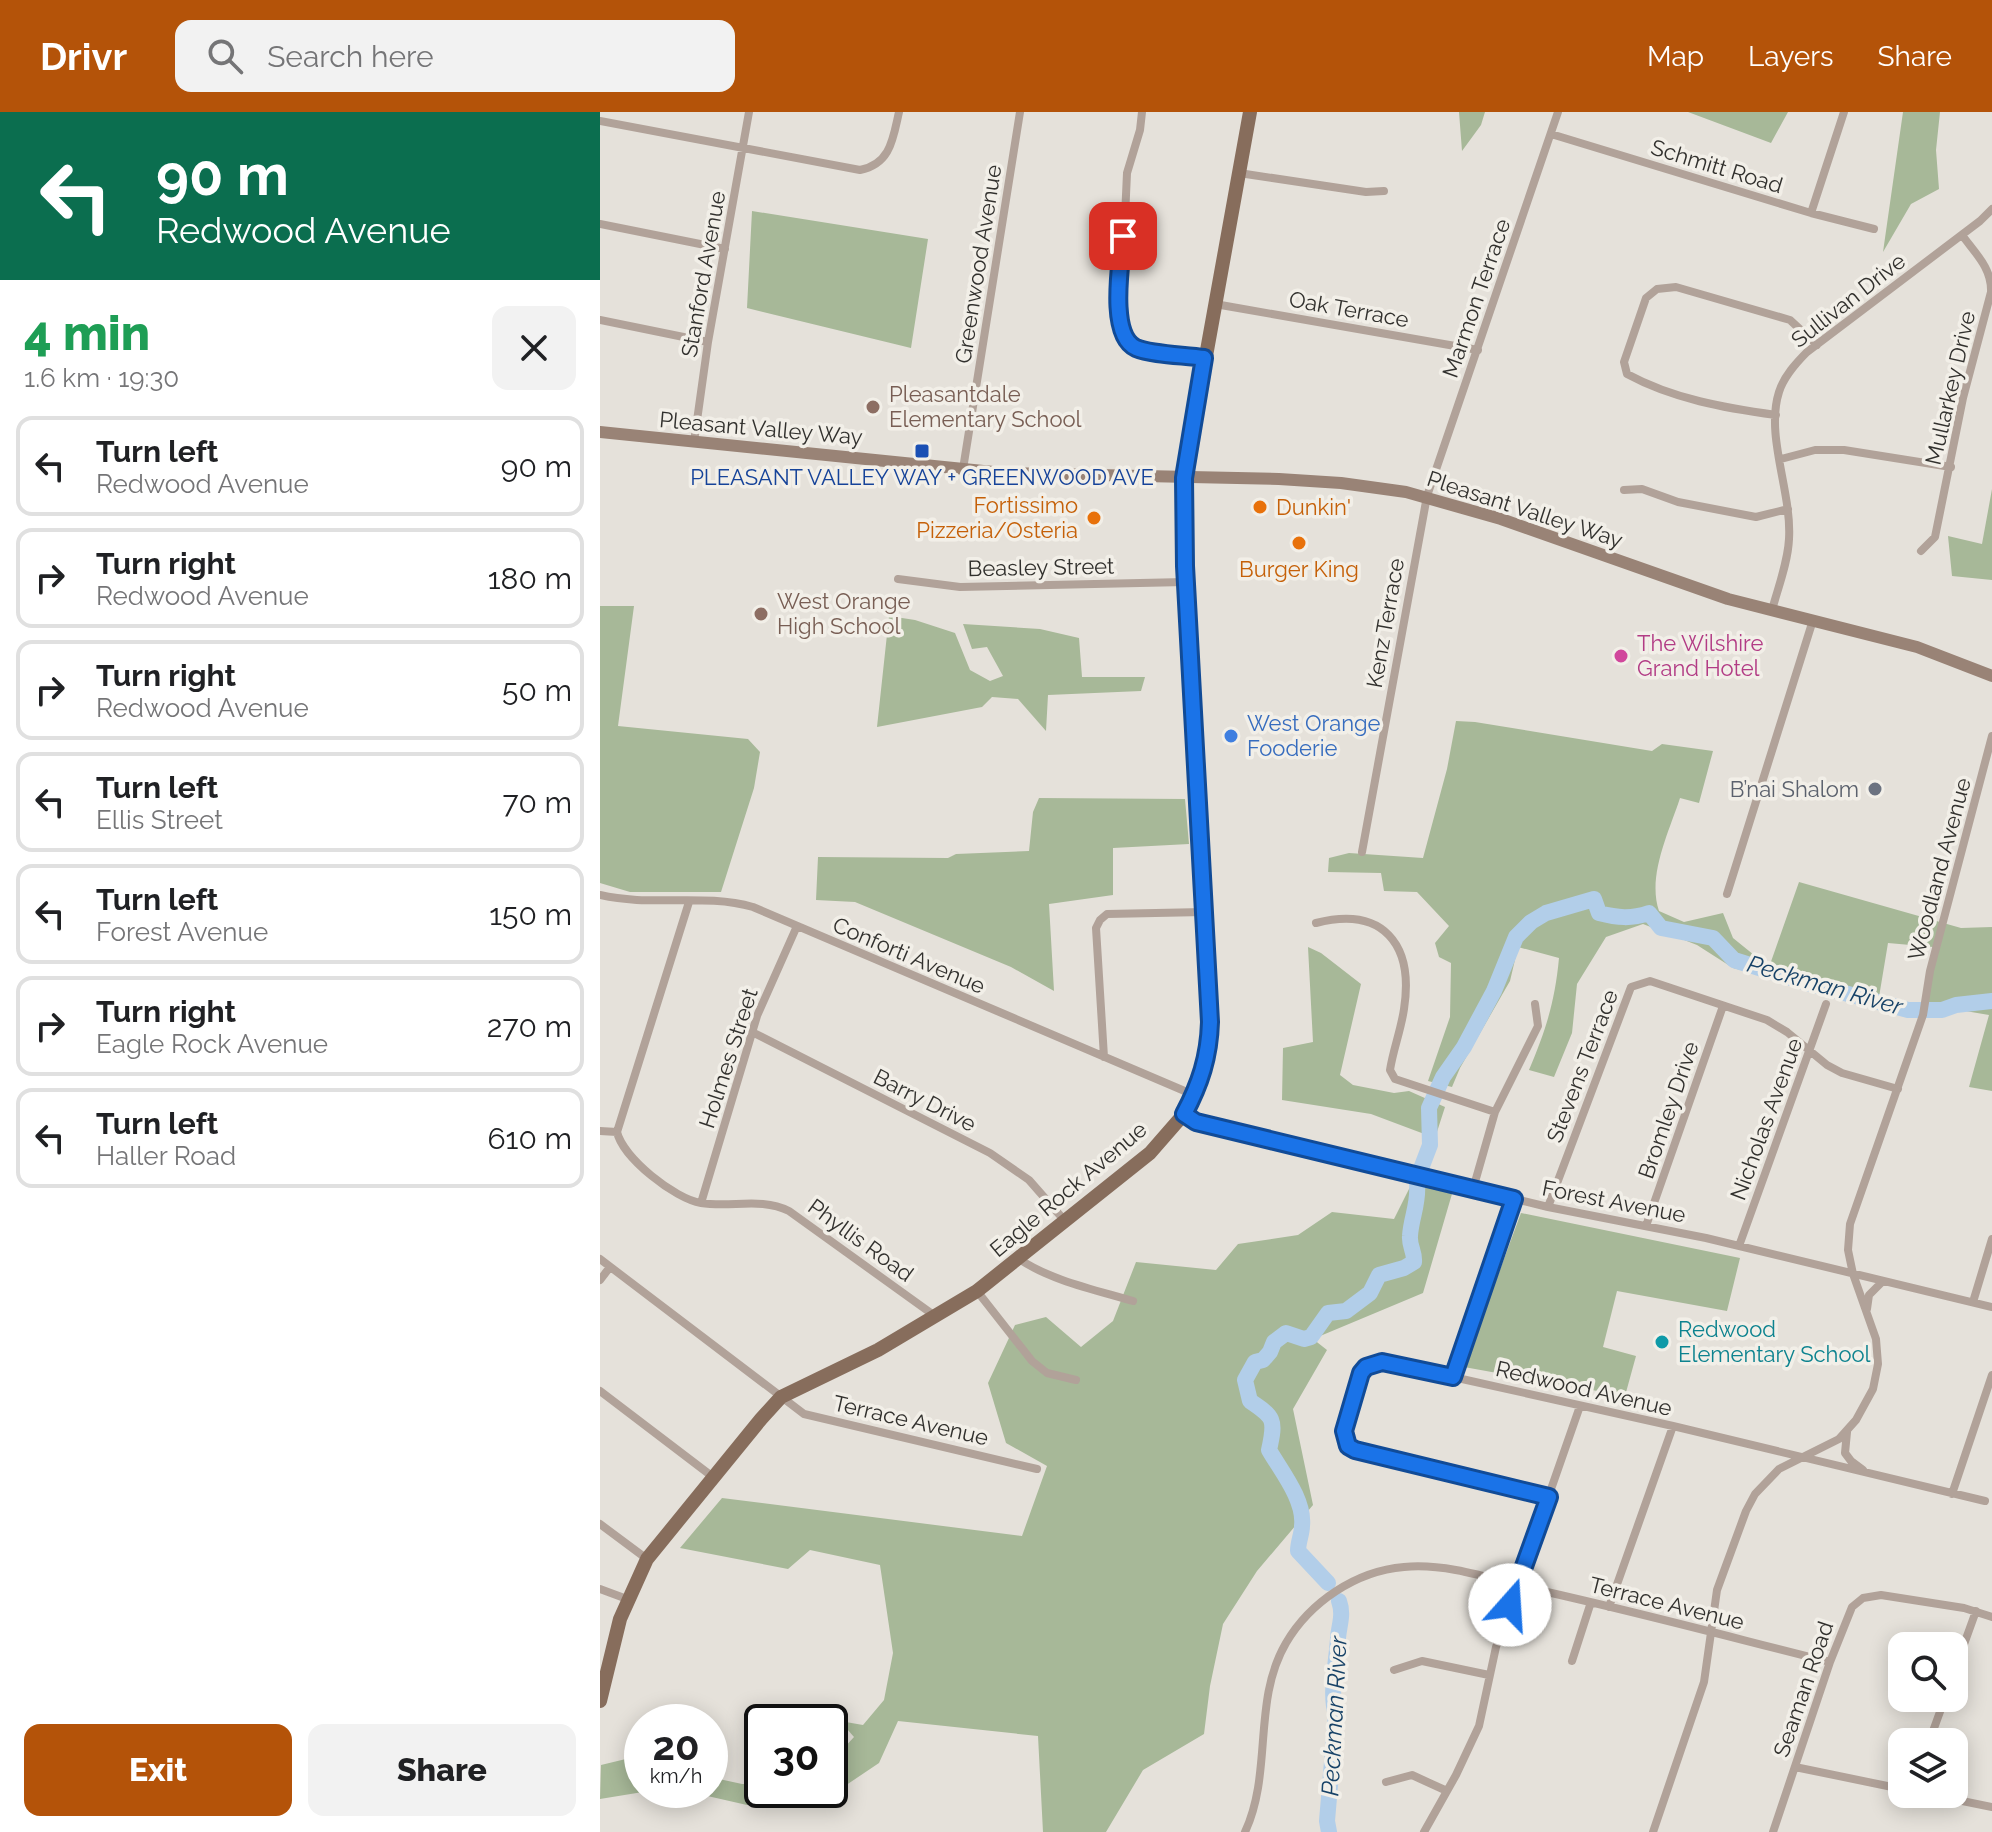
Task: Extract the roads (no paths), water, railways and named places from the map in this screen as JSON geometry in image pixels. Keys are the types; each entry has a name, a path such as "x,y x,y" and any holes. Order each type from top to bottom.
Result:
{"main road":[{"name":"Eagle Rock Avenue","path":"600,1701 603,1671 627,1599 647,1559 781,1397 878,1350 977,1291 1150,1153 1184,1114 1194,1095 1206,1064 1210,1036 1185,582 1184,478 1250,112"},
{"name":"Pleasant Valley Way","path":"600,432 1046,476 1279,479 1341,483 1427,496 1506,520 1728,599 1917,647 1992,676"}],"street":[{"name":"Stanford Avenue","path":"694,442 708,342 749,112"},
{"path":"600,121 850,169 867,169 881,161 890,149 899,112"},
{"name":"Greenwood Avenue","path":"963,469 1020,112"},
{"path":"1142,112 1127,173 1120,327 1126,339 1138,348 1204,358"},
{"name":"Marmon Terrace","path":"1427,496 1558,112"},
{"path":"1811,213 1844,112"},
{"name":"Schmitt Road","path":"1551,134 1811,213 1874,229"},
{"path":"1239,173 1366,192 1384,191"},
{"path":"1962,235 1992,209"},
{"path":"600,224 725,249"},
{"name":"Sullivan Drive","path":"1772,610 1789,541 1776,415 1779,393 1786,379 1794,366 1817,345 1962,235"},
{"name":"Mullarkey Drive","path":"1921,551 1935,537 1963,398 1992,281 1988,270 1962,235"},
{"path":"1776,415 1720,407 1646,384 1627,374 1624,362 1646,298 1657,289 1676,287 1790,320 1817,345"},
{"name":"Oak Terrace","path":"1215,304 1478,350"},
{"path":"600,320 708,342"},
{"path":"1781,459 1815,450 1844,450 1951,467"},
{"path":"1624,490 1642,489 1678,502 1756,517 1788,509"},
{"name":"Kenz Terrace","path":"1362,852 1427,496"},
{"name":"Beasley Street","path":"898,579 960,587 1185,582"},
{"path":"1727,894 1813,620"},
{"name":"Woodland Avenue","path":"1653,1832 1704,1682 1717,1590 1755,1494 1779,1469 1827,1447 1848,1429 1868,1399 1878,1364 1876,1339 1853,1274 1848,1250 1850,1224 1924,1011 1930,971 1992,736"},
{"name":"Conforti Avenue","path":"600,895 627,901 732,901 1194,1095"},
{"path":"600,1131 617,1132 689,902"},
{"path":"1104,1057 1096,928 1100,920 1107,914 1204,912"},
{"path":"1316,923 1337,918 1357,919 1374,923 1395,940 1402,955 1406,990 1390,1070 1399,1081 1495,1112"},
{"name":"Holmes Street","path":"701,1203 752,1032 797,926"},
{"name":"Stevens Terrace","path":"1548,1207 1631,987 1650,981 1767,1020 1842,1073 1898,1089"},
{"path":"1473,1189 1495,1112 1538,1026 1535,1004"},
{"name":"Nicholas Avenue","path":"1739,1246 1826,1004"},
{"name":"Bromley Drive","path":"1646,1226 1723,1006"},
{"name":"Barry Drive","path":"752,1032 990,1153 1029,1180 1065,1221"},
{"name":"Forest Avenue","path":"1184,1114 1196,1122 1514,1199 1739,1246 1992,1307"},
{"name":"Phyllis Road","path":"617,1132 625,1151 641,1166 689,1199 701,1203 777,1205 935,1316"},
{"path":"1453,1377 1514,1199"},
{"path":"1973,1302 1992,1239"},
{"name":"Terrace Avenue","path":"600,1259 804,1414 1037,1469"},
{"path":"1019,1259 1028,1266 1133,1301"},
{"path":"600,1280 610,1267"},
{"path":"1867,1310 1869,1295 1884,1281"},
{"path":"977,1291 1032,1361 1047,1373 1076,1380"},
{"name":"Redwood Avenue","path":"1549,1497 1348,1446 1344,1431 1361,1373 1366,1367 1382,1362 1673,1426 1985,1501"},
{"path":"1952,1494 1992,1375"},
{"path":"600,1391 713,1477"},
{"path":"1424,1832 1479,1726 1489,1675 1517,1585 1580,1406"},
{"path":"1609,1607 1673,1426"},
{"path":"1848,1429 1844,1441 1845,1453 1867,1472"},
{"path":"600,1524 647,1559"},
{"name":"Terrace Avenue","path":"1245,1832 1258,1785 1271,1676 1277,1659 1294,1630 1314,1608 1355,1580 1406,1566 1444,1568 1830,1662"},
{"path":"600,1589 627,1599"},
{"name":"Seaman Road","path":"1773,1832 1830,1662 1852,1607 1870,1595 1881,1595 1976,1611 1992,1617"},
{"path":"1572,1661 1591,1602"},
{"path":"1968,1633 1976,1611"},
{"path":"1394,1670 1422,1661 1489,1675"},
{"path":"1795,1767 1888,1786"},
{"path":"1386,1782 1412,1775 1447,1791"},
{"path":"1968,1802 1992,1807"}],"waterway":[{"name":"Peckman River","path":"1422,1166 1430,1145 1429,1108 1443,1077 1464,1047 1494,991 1516,937 1546,913 1594,899 1599,913 1624,917 1649,913 1661,928 1713,938 1734,960 1908,1010 1942,1010 1956,1005 1992,1001"},
{"name":"Peckman River","path":"1328,1583 1298,1551 1302,1526 1300,1506 1269,1450 1271,1420 1250,1401 1245,1380 1255,1362 1263,1360 1274,1342 1286,1333 1304,1339 1311,1337 1328,1313 1346,1311 1370,1293 1379,1275 1414,1262 1410,1236 1417,1184"},
{"name":"Peckman River","path":"1329,1832 1327,1821 1336,1714 1333,1687 1341,1615 1339,1601"}],"place":[{"name":"Pleasantdale Elementary School","path":"873,407"},
{"name":"PLEASANT VALLEY WAY + GREENWOOD AVE","path":"922,451"},
{"name":"Dunkin'","path":"1260,507"},
{"name":"Fortissimo Pizzeria/Osteria","path":"1094,518"},
{"name":"Burger King","path":"1299,543"},
{"name":"West Orange High School","path":"761,614"},
{"name":"The Wilshire Grand Hotel","path":"1621,656"},
{"name":"West Orange Fooderie","path":"1231,736"},
{"name":"B’nai Shalom","path":"1875,789"},
{"name":"Redwood Elementary School","path":"1662,1342"}]}
